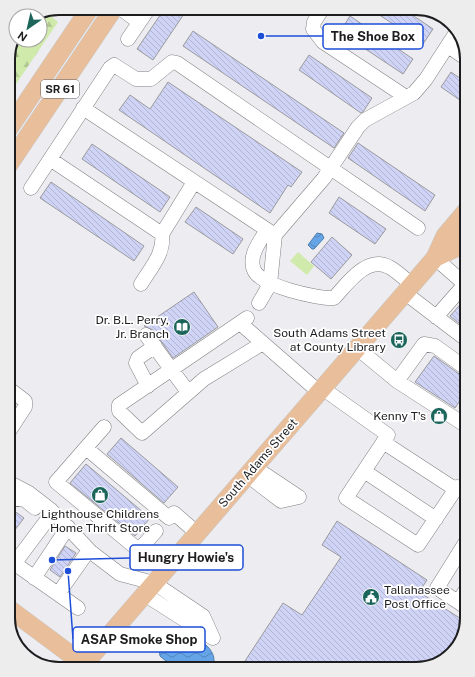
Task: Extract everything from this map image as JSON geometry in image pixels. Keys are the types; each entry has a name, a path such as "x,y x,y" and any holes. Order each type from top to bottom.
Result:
{"main road":[{"name":"SR 61","path":"15,120 85,15"},
{"name":"SR 61","path":"15,156 109,15"},
{"name":"South Adams Street","path":"88,662 197,533 435,258 445,236 460,218"},
{"name":"South Adams Street","path":"435,258 458,247 460,245"},
{"path":"15,613 78,662"}],"lane":[{"path":"130,15 139,22"},
{"path":"128,38 144,15"},
{"path":"318,15 314,22 313,29 316,35 323,42 406,97"},
{"path":"259,302 270,284 271,233 331,169 358,127 365,120 414,93 426,79 454,37"},
{"path":"448,46 460,54"},
{"path":"31,188 110,68 114,65 136,79 151,79 172,62 177,63 418,228"},
{"path":"84,108 271,233"},
{"path":"50,159 162,234"},
{"path":"141,284 162,250 162,234 194,182"},
{"path":"435,258 460,280"},
{"path":"270,284 324,299 334,298 364,268 381,264 390,267 408,289 436,317 460,335"},
{"path":"436,317 460,291"},
{"path":"263,343 204,379 142,433 119,411 119,405 243,320 263,343 321,390 388,435 383,442 346,498 418,545 436,518 460,490 383,442"},
{"path":"146,335 188,392"},
{"path":"397,381 424,344 435,346 460,364"},
{"path":"148,386 136,363 138,358 155,346"},
{"path":"357,348 397,381 460,422"},
{"path":"15,393 25,401 25,407 15,422"},
{"path":"104,427 56,482 140,549 169,566"},
{"path":"86,448 169,518 174,513 197,533"},
{"path":"251,471 299,497 281,500 251,471"},
{"path":"364,471 436,518"},
{"path":"15,486 29,493 53,512 89,550 120,574 203,616 213,638 149,589"},
{"path":"15,498 25,500 42,514 43,526"},
{"path":"15,557 43,526 53,512"},
{"path":"34,578 68,527"},
{"path":"140,549 156,531"},
{"path":"58,594 89,550"},
{"path":"460,551 437,588 460,604"},
{"path":"15,564 78,608"}],"green space":[{"path":"51,16 58,22 48,37 48,17"},
{"path":"17,48 40,48 15,86 15,57"},
{"path":"298,252 314,266 307,275 290,261"}],"water":[{"path":"317,233 322,234 324,238 314,249 312,249 308,245"},
{"path":"176,630 190,635 209,649 213,655 214,662 168,662 160,656 159,649 166,638"}],"building":[{"path":"160,15 183,15 153,60 137,49"},
{"path":"380,15 412,15 433,29 423,44"},
{"path":"350,16 413,59 403,74 340,32"},
{"path":"193,31 344,133 334,148 183,46"},
{"path":"309,55 372,98 363,112 361,113 299,70"},
{"path":"451,72 460,78 460,100 441,87"},
{"path":"168,82 302,172 291,187 288,185 270,213 119,110 130,95 150,109"},
{"path":"358,143 435,195 425,211 348,158"},
{"path":"92,144 170,197 160,212 82,159"},
{"path":"51,182 144,246 134,261 40,198"},
{"path":"339,197 386,229 375,244 329,213"},
{"path":"196,207 243,239 233,254 185,222"},
{"path":"332,237 352,255 331,279 311,262"},
{"name":"Dr. B.L. Perry, Jr. Branch","path":"194,292 218,327 173,358 153,330 144,326"},
{"path":"460,305 460,324 450,316"},
{"path":"434,356 460,375 460,400 455,408 415,382"},
{"path":"121,438 178,487 164,503 107,454"},
{"name":"Lighthouse Childrens Home Thrift Store","path":"86,464 150,518 135,536 70,483"},
{"path":"15,511 24,518 15,530"},
{"name":"Tallahassee Post Office","path":"337,521 427,580 419,592 460,618 457,635 451,645 443,653 433,659 421,662 245,661 283,603 302,615 341,557 322,545"},
{"path":"65,546 76,553 60,577 50,570"}],"place":[{"name":"The Shoe Box","path":"261,36"},
{"name":"Dr. B.L. Perry, Jr. Branch","path":"182,327"},
{"name":"South Adams Street at County Library","path":"399,340"},
{"name":"Kenny T's","path":"439,416"},
{"name":"Lighthouse Childrens Home Thrift Store","path":"100,495"},
{"name":"Hungry Howie's","path":"52,560"},
{"name":"ASAP Smoke Shop","path":"68,571"},
{"name":"Tallahassee Post Office","path":"371,597"}]}
